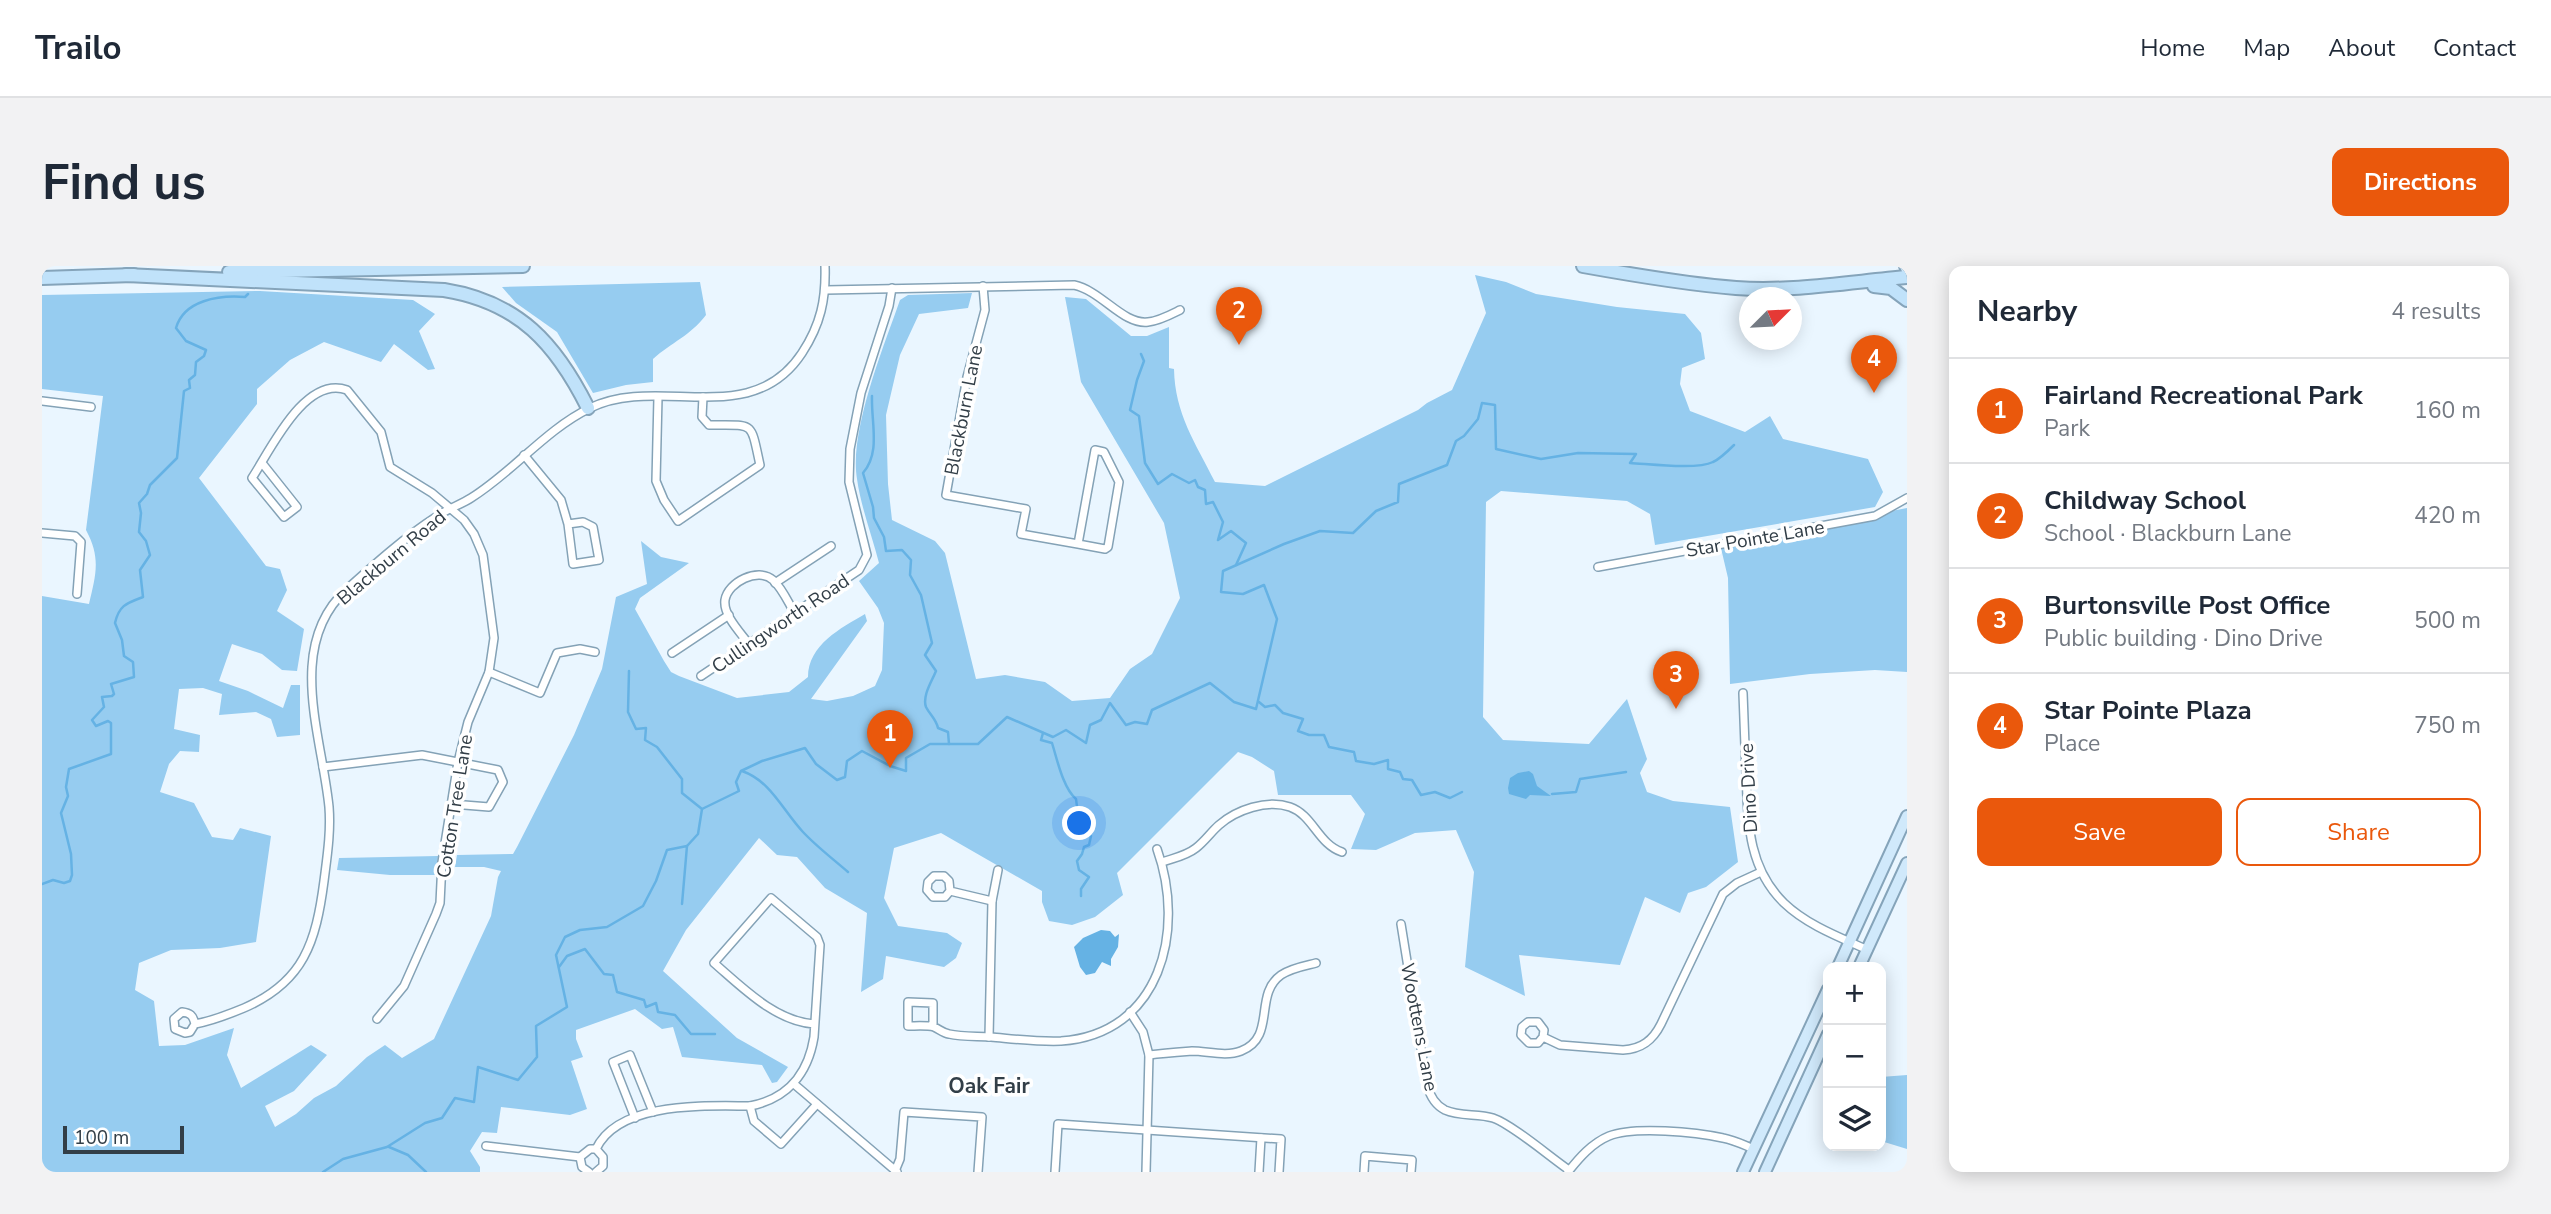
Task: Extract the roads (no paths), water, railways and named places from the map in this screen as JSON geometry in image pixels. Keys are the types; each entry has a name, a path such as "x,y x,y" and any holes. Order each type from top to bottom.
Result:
{"highway":[{"path":"42,278 523,266"},
{"path":"1583,266 1643,277 1737,288 1795,288 1907,276"},
{"path":"126,275 463,293 505,310 542,338 566,367 588,408"},
{"path":"1835,285 1883,286 1897,291 1907,300"}],"main road":[{"path":"1840,962 1907,816"},
{"path":"1862,962 1907,863"},
{"path":"1744,1172 1823,1000"},
{"path":"1765,1172 1823,1045"}],"street":[{"name":"Blackburn Road","path":"195,1024 220,1018 274,993 294,974 308,951 319,917 328,847 329,807 311,673 315,641 330,608 345,591 433,518 472,498 588,408 618,398 704,397 746,393 785,373 795,363 813,335 824,305 825,266"},
{"path":"826,290 1055,284 1085,287 1139,323 1155,321 1180,310"},
{"name":"Blackburn Lane","path":"984,286 985,310 967,377 946,495 1027,509 1021,534 1105,549 1108,547 1119,482 1104,452 1095,450 1078,544"},
{"name":"Cullingworth Road","path":"701,676 859,570 866,561 867,548 849,482 850,449 861,393 889,306 892,288"},
{"name":"Cotton Tree Lane","path":"262,463 302,402 317,392 340,387 353,395 381,432 390,467 432,493 464,520 474,534 483,555 494,638 489,671 468,722 458,762 442,862 440,903 404,986 377,1019"},
{"path":"658,397 656,481 664,500 678,521 761,465 752,430 747,426 709,425 702,416 704,397"},
{"path":"42,401 92,407"},
{"path":"524,455 561,500 568,524 573,564 599,560 593,527 583,522 568,524"},
{"path":"262,463 297,507 284,517 252,478 262,463"},
{"name":"Star Pointe Lane","path":"1598,567 1875,516 1907,498"},
{"path":"42,533 75,536 81,542 77,594"},
{"path":"775,583 831,546"},
{"path":"748,643 729,615 725,601 733,586 757,575 767,577 775,583 794,612"},
{"path":"672,653 729,615"},
{"path":"489,671 540,693 557,653 580,649 595,652"},
{"name":"Dino Drive","path":"1743,692 1750,839 1761,872 1790,908 1810,922 1868,950"},
{"path":"323,767 422,755 498,769 503,782 489,807 452,804"},
{"path":"1162,862 1190,852 1236,814 1269,805 1298,810 1329,846 1342,852"},
{"path":"933,1027 933,1003 908,1002 908,1026 933,1027 948,1034 1048,1041 1074,1039 1103,1030 1130,1012 1154,981 1168,943 1169,915 1162,862 1157,849"},
{"path":"989,1037 992,1004 992,901 998,870"},
{"path":"1543,1037 1560,1045 1623,1050 1648,1043 1661,1024 1723,894 1737,883 1761,872"},
{"path":"950,891 992,901"},
{"path":"580,1157 585,1151 596,1149 613,1129 635,1118 694,1105 750,1106 772,1100 794,1084 802,1074 812,1050 814,1024 819,940 771,898 715,963 747,992 785,1017 814,1024"},
{"name":"Woottens Lane","path":"1401,924 1427,1085 1433,1100 1454,1113 1484,1116 1499,1121 1569,1171"},
{"path":"1149,1055 1195,1051 1240,1052 1261,1034 1266,995 1276,978 1291,970 1316,963"},
{"path":"1130,1012 1143,1032 1149,1055 1146,1172"},
{"path":"635,1118 613,1062 631,1055 653,1112"},
{"path":"794,1084 896,1171 900,1159 904,1112 982,1117 978,1172"},
{"path":"750,1106 754,1121 781,1144 817,1104"},
{"path":"1055,1172 1058,1124 1281,1139 1279,1172"},
{"path":"1569,1171 1596,1143 1607,1137 1632,1131 1712,1136 1754,1149"},
{"path":"1259,1172 1261,1138"},
{"path":"486,1146 580,1157"},
{"path":"596,1149 601,1153 604,1162 596,1172"},
{"path":"1364,1172 1366,1156 1412,1160 1411,1172"},
{"path":"580,1157 582,1167 589,1172"}],"waterway":[{"path":"42,884 53,880 64,883 70,881 71,854 61,813 68,796 66,787 69,769 111,754 111,723 108,721 96,726 92,720 104,707 102,697 114,694 111,684 134,677 133,662 124,656 122,640 115,623 124,606 143,597 140,570 150,555 146,541 139,532 139,503 147,494 150,485 177,458 184,391 190,388 189,380 195,375 196,362 204,356 206,350 186,341 176,328 186,311 194,305 224,297 245,297 248,294"},
{"path":"1141,354 1144,361 1130,410 1139,416 1145,463 1158,484 1172,474 1189,483 1195,480 1198,487 1205,490 1206,504 1213,502 1223,522 1218,540 1231,531 1246,543 1236,565"},
{"path":"872,396 872,456 863,473 874,518 884,537 886,551 902,550 911,560 910,575 921,595 932,643 925,655 936,671 926,693 925,703 938,728 948,732 949,744"},
{"path":"702,809 739,791 736,782 741,771 762,761 805,748 816,764 837,780 845,777 847,761 862,751 906,771 906,758 930,744 978,744 1007,717 1053,737 1066,730 1086,743 1090,725 1101,720 1110,703 1126,725 1135,722 1147,724 1152,710 1210,683 1234,702 1256,709 1277,619 1264,585 1243,594 1221,592 1223,571 1320,531 1353,533 1376,511 1398,502 1399,484 1447,465 1456,441 1464,436 1478,419 1482,403 1495,405 1496,449 1541,459 1578,453 1636,454 1630,463 1696,466 1716,461 1734,445"},
{"path":"629,671 628,712 636,729 646,728 645,740 657,747 682,779 682,793 702,809 698,834 687,846"},
{"path":"1259,702 1265,707 1275,705 1283,713 1303,719 1298,731 1309,735 1324,735 1329,747 1354,752 1356,761 1374,764 1388,760 1388,769 1400,772 1403,779 1412,780 1421,795 1435,792 1450,798 1462,792"},
{"path":"1043,733 1041,740 1052,743 1064,781 1076,799 1082,825 1091,836 1089,845 1084,847 1077,861 1079,870 1089,877 1081,889 1081,896"},
{"path":"742,771 769,789 803,832 848,872"},
{"path":"1552,794 1576,792 1580,779 1626,772"},
{"path":"323,1172 343,1159 387,1147 425,1123 442,1118 455,1098 474,1102 478,1067 518,1080 537,1057 536,1026 567,1007 556,955 565,937 580,930 607,927 643,906 656,881 667,850 687,846 682,904"},
{"path":"559,967 567,956 585,949 604,974 613,975 617,992 644,1000 646,1007 656,1003 658,1012 675,1015 691,1034 715,1034"},
{"path":"389,1147 408,1155 426,1172"}],"place":[{"name":"Childway School","path":"1239,345"},
{"name":"Star Pointe Plaza","path":"1874,393"},
{"name":"Burtonsville Post Office","path":"1676,709"},
{"name":"Fairland Recreational Park","path":"890,768"}],"district":[{"name":"Oak Fair","path":"989,1086"}]}
